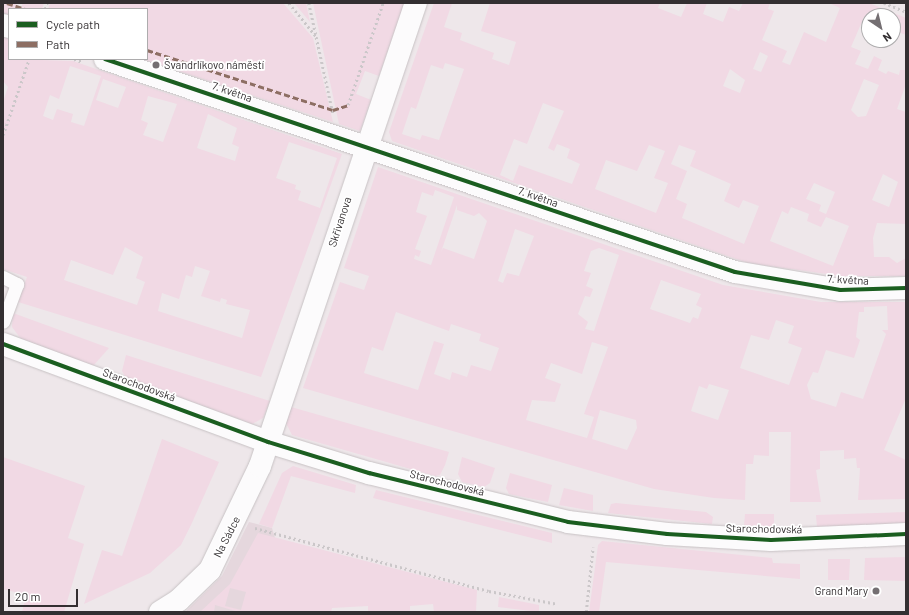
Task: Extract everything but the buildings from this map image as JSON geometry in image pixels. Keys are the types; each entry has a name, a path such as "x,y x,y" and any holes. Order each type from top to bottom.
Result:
{"street":[{"name":"Skřivanova","path":"268,442 416,3"},
{"name":"7. května","path":"97,61 332,135 366,148 735,272 840,290 906,288"},
{"name":"Starochodovská","path":"3,344 268,442 369,473 568,522 667,534 771,540 906,534"},
{"name":"Na Sádce","path":"160,612 179,600 210,570 231,532 268,442"}],"lane":[{"path":"3,278 17,284 3,322"}],"path":[{"path":"289,3 316,36"},
{"path":"309,3 336,124 332,135"},
{"path":"348,105 383,3"},
{"path":"884,3 906,12"},
{"path":"3,135 29,60"},
{"path":"86,60 97,61"},
{"path":"252,528 489,591 558,604"},
{"path":"586,612 594,544"}],"shaded area":[{"path":"3,3 16,3 17,8 8,8 8,15 3,13"},
{"path":"22,3 44,3 42,8 22,8"},
{"path":"50,3 283,3 313,38 333,122 145,60 148,60 148,8 48,8"},
{"path":"294,3 306,3 310,22"},
{"path":"313,3 405,3 379,76 365,71 356,94 371,100 360,131 339,124"},
{"path":"434,3 452,3 444,27 462,33 460,40 494,53 492,59 509,65 516,42 481,31 490,3 660,3 658,8 681,17 687,3 707,3 703,14 723,22 729,7 739,11 743,3 770,3 768,9 774,11 762,40 787,51 782,62 790,65 804,32 826,42 840,8 829,3 869,3 881,8 861,8 861,24 851,47 861,51 855,64 868,69 874,56 882,60 878,70 886,74 888,71 899,75 900,70 906,70 906,84 897,109 906,112 906,224 877,223 873,238 874,257 889,257 897,263 906,258 906,276 842,276 748,263 392,141 389,132","holes":["760,52 768,56 761,72 753,69","445,63 464,69 439,140 422,135 420,140 402,134 411,107 416,109 431,65 443,69","730,69 745,80 740,93 723,86","864,79 879,85 866,116 858,117 851,110","543,103 564,111 548,148 554,151 557,144 570,149 567,158 580,164 572,184 519,165 513,181 500,175 514,139 527,144","649,145 665,151 654,178 668,183 656,213 595,189 606,160 637,171","679,145 696,151 690,166 731,184 724,201 739,208 743,200 759,206 744,244 682,218 687,204 676,199 687,171 671,164","883,174 898,182 889,207 872,200","814,183 835,192 826,214 819,211 821,205 806,199","791,207 809,214 807,221 821,227 826,217 849,226 833,266 770,241 782,211 788,214"]},
{"path":"901,16 906,18 906,35 901,33"},
{"path":"3,37 8,39 8,60 73,61 342,154 261,377 18,302 27,277 3,269 3,102 8,87 3,81","holes":["70,66 101,76 84,126 71,122 73,114 57,109 53,120 43,116 50,95 59,99","103,79 126,87 118,108 96,100","148,96 177,104 163,142 143,135 148,123 141,120","208,114 237,128 232,144 239,147 235,161 197,148","289,142 337,158 320,208 298,200 301,191 295,189 296,185 276,178","125,247 143,257 136,278 145,282 137,305 64,280 71,260 113,275","195,266 210,271 201,296 220,302 221,298 227,300 226,304 250,310 242,338 158,311 162,293 179,299 186,275 192,277"]},
{"path":"378,167 723,285 821,302 906,302 906,398 884,450 906,460 906,499 858,500 860,468 857,468 856,458 844,459 844,450 820,451 820,469 816,470 821,502 790,502 791,432 769,432 769,456 754,455 753,464 746,464 745,500 714,498 654,489 303,388 340,282 364,290 369,276 344,268","holes":["435,190 454,197 431,265 414,259 415,255 419,257 421,251 415,249 427,216 416,212 422,192 433,196","457,205 457,210 474,216 479,213 487,221 474,259 443,248 441,252","515,229 534,236 519,276 507,273 503,283 498,281","599,248 619,255 594,331 585,329 588,322 578,314 585,296 590,297 593,289 586,286 591,273 584,271 591,251","661,280 701,294 696,305 702,308 698,319 693,317 690,323 650,309","887,306 888,330 882,330 886,334 863,399 841,392 836,407 811,399 807,385 813,372 818,373 826,350 854,358 860,340 856,337 859,312 864,312 864,307","396,312 449,331 451,324 481,334 479,341 499,348 491,371 471,365 467,377 452,372 450,380 434,374 444,344 434,341 418,390 364,373 372,347 383,351","776,320 794,326 788,343 802,348 789,385 740,368 751,335 769,340","592,342 608,347 584,414 594,417 587,438 526,420 532,400 555,402 561,384 545,378 551,363 582,374","709,384 729,390 718,420 691,411 699,386 707,389","600,410 636,420 637,428 627,450 592,439"]},
{"path":"13,313 109,348 93,366 21,339 12,327"},
{"path":"126,355 270,401 263,418 252,424 126,378 122,371"},
{"path":"291,407 449,452 445,465 440,475 435,476 292,435 285,421"},
{"path":"162,439 219,462 191,525 181,545 150,573 84,604 102,550 122,556"},
{"path":"3,457 85,486 68,538 84,544 64,612 22,612 26,595 3,589"},
{"path":"462,457 495,468 490,483 484,487 462,482 458,474"},
{"path":"293,466 356,485 355,493 291,476 272,528 259,524 282,473"},
{"path":"510,473 552,485 548,502 509,494 506,488"},
{"path":"564,488 593,495 593,511 559,505"},
{"path":"376,490 552,533 552,543 373,498"},
{"path":"616,503 706,512 713,517 712,524 608,513 611,504"},
{"path":"906,512 906,525 817,528 816,515"},
{"path":"745,514 774,514 774,527 744,526"},
{"path":"249,522 272,528 275,538 270,612 185,612 222,576"},
{"path":"258,533 477,590 476,612 434,612 433,604 410,606 410,612 364,612 368,611 368,606 332,608 331,612 239,612 215,605 214,612 200,612 230,584","holes":["230,588 246,592 241,610 225,606"]},
{"path":"602,541 772,558 773,563 800,564 800,579 606,562 599,612 589,612 598,545"},
{"path":"906,557 906,581 864,580 865,558"},
{"path":"828,559 850,559 849,580 828,580"},
{"path":"499,597 539,605 539,612 498,607"}],"marked path":[{"path":"7,3 22,8"},
{"path":"148,50 333,110 348,105"}],"cycle path":[{"path":"108,60 735,272 840,290 906,288"},
{"path":"3,344 268,442 369,473 568,522 667,534 771,540 906,534"}],"place":[{"name":"Švandrlíkovo náměstí","path":"156,65"},
{"name":"Grand Mary","path":"876,591"}]}
